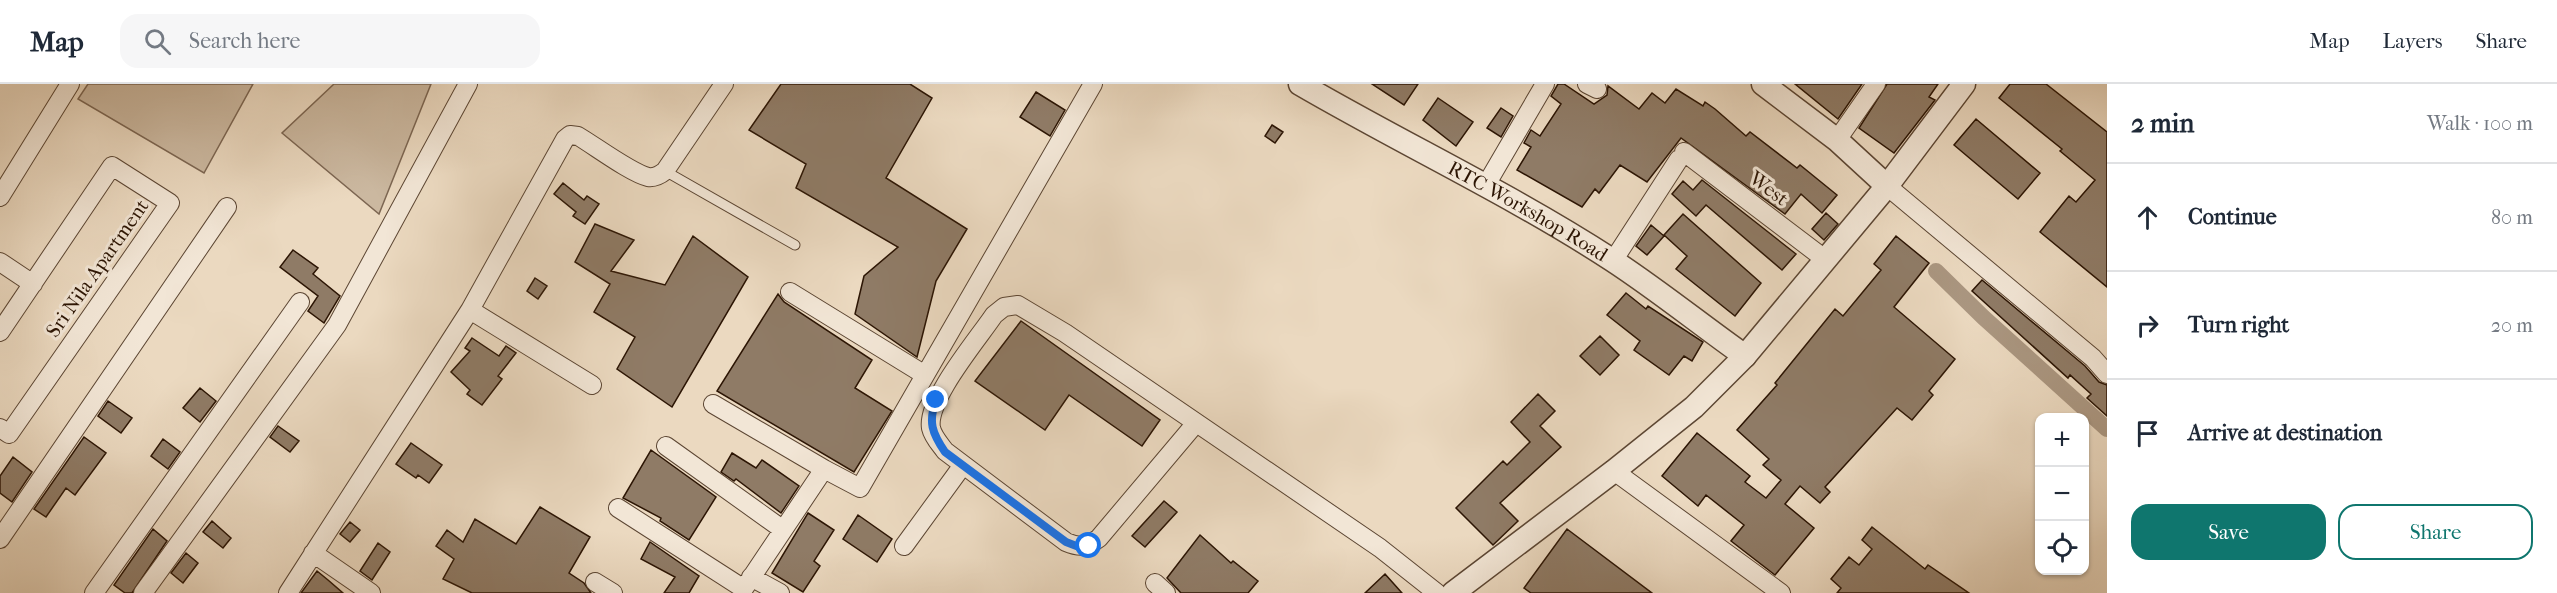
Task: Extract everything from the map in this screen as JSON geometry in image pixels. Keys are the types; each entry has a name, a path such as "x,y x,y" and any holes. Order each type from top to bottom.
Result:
{"street":[{"path":"0,197 70,84"},
{"path":"143,593 337,325 468,84"},
{"path":"288,593 470,310 565,139 570,135 578,136 649,177 658,176 665,171 724,84"},
{"path":"713,404 860,488 1093,84"},
{"name":"RTC Workshop Road","path":"1300,84 1388,135 1486,185 1613,261 1745,357"},
{"path":"1486,185 1545,84"},
{"path":"1763,84 1837,140 1887,186 2093,358 2107,374"},
{"path":"1837,140 1876,84"},
{"path":"1453,593 1694,407 1745,357 1887,186 1964,84"},
{"name":"West","path":"1613,261 1682,155 1826,260"},
{"name":"Sri Nila Apartment","path":"0,333 112,166 170,203 9,434 0,428"},
{"path":"0,539 227,207"},
{"path":"0,262 33,284"},
{"path":"790,292 925,375"},
{"path":"94,593 300,302"},
{"path":"1196,423 1099,538 1089,546 1079,547 1066,542 945,452 934,437 931,426 936,400 994,315 1011,304 1018,305 1065,333 1380,548 1437,593"},
{"path":"470,310 592,385"},
{"path":"666,446 782,530"},
{"path":"904,546 963,465"},
{"path":"746,586 824,469"},
{"path":"1614,471 1781,593"},
{"path":"618,508 746,586 780,593"},
{"path":"313,553 371,593"},
{"path":"595,582 613,593"}],"lane":[{"path":"665,171 795,245"}],"shaded area":[{"path":"88,84 253,84 204,173 78,99"},
{"path":"334,84 431,84 379,214 282,133"}],"building":[{"path":"781,84 910,84 932,98 886,178 967,229 936,281 917,357 855,314 864,276 898,247 796,188 806,164 749,130"},
{"path":"1372,84 1418,84 1404,105"},
{"path":"1558,84 1564,84 1594,104 1607,95 1608,86 1639,109 1652,93 1665,103 1676,89 1703,106 1705,102 1746,136 1750,132 1797,168 1800,165 1837,195 1822,213 1801,194 1785,214 1681,138 1647,182 1620,165 1599,193 1595,189 1582,207 1517,170 1531,147 1524,143 1531,130 1540,136 1561,104 1551,96"},
{"path":"1795,84 1862,84 1838,119"},
{"path":"1887,84 1938,84 1929,97 1935,100 1894,153 1859,128"},
{"path":"2010,84 2046,84 2107,132 2107,287 2040,232 2069,196 2076,202 2095,180 2060,151 2062,149 1999,98"},
{"path":"1036,92 1065,110 1050,136 1020,117"},
{"path":"1438,98 1473,122 1456,146 1423,120"},
{"path":"1501,108 1513,116 1501,137 1487,128"},
{"path":"1976,119 2040,173 2018,199 1954,145"},
{"path":"1272,125 1283,132 1275,143 1265,136"},
{"path":"1702,180 1796,254 1782,270 1706,205 1696,216 1672,194 1683,181 1693,190"},
{"path":"563,183 584,200 587,196 599,204 585,224 573,216 576,212 554,194"},
{"path":"1826,213 1838,224 1824,240 1812,229"},
{"path":"1683,214 1761,283 1735,316 1676,269 1687,256 1664,235"},
{"path":"595,224 634,240 611,271 665,285 693,236 748,277 672,407 617,369 635,337 594,312 610,284 575,262"},
{"path":"1651,225 1664,236 1647,255 1636,246"},
{"path":"1896,236 1929,263 1894,307 1955,359 1929,391 1933,395 1912,420 1897,408 1825,487 1830,492 1820,503 1800,486 1785,504 1814,528 1775,575 1731,541 1744,525 1706,495 1698,506 1662,476 1697,433 1750,476 1745,482 1766,498 1781,480 1763,465 1769,459 1737,430 1777,385 1775,383 1835,309 1843,316 1881,270 1874,264"},
{"path":"293,250 318,268 313,274 340,296 324,323 308,311 318,296 280,267"},
{"path":"535,278 547,286 538,299 527,291"},
{"path":"1982,280 2085,366 2099,382 2107,385 2107,416 2087,398 2091,394 2070,375 2068,378 1972,291"},
{"path":"1626,293 1646,309 1648,306 1703,342 1692,361 1684,356 1669,375 1634,350 1640,341 1607,315"},
{"path":"778,294 784,302 872,360 855,388 892,411 854,472 717,391"},
{"path":"1021,321 1160,420 1142,446 1069,395 1045,430 975,381"},
{"path":"1600,336 1619,355 1600,375 1580,356"},
{"path":"472,338 499,356 506,346 516,353 498,376 502,379 482,405 467,394 470,390 451,372 470,351 465,348"},
{"path":"200,388 216,401 200,422 183,408"},
{"path":"1538,394 1555,411 1540,426 1561,447 1500,503 1518,521 1493,545 1456,508 1503,461 1507,465 1530,442 1511,422"},
{"path":"108,401 132,418 121,433 98,416"},
{"path":"278,426 299,441 290,452 270,437"},
{"path":"84,437 106,453 75,495 66,488 46,517 34,509"},
{"path":"163,439 180,452 168,469 151,456"},
{"path":"411,443 442,465 429,483 418,475 416,478 396,464"},
{"path":"651,450 716,497 689,540 660,521 661,518 623,498"},
{"path":"732,453 756,468 762,460 799,486 781,513 736,479 734,481 721,472"},
{"path":"13,457 32,472 12,502 0,493 0,476"},
{"path":"1164,501 1177,512 1145,547 1132,536"},
{"path":"540,507 590,537 569,573 584,583 591,593 472,593 443,579 454,559 436,546 447,530 463,542 475,519 516,544"},
{"path":"808,513 834,530 814,561 820,566 803,592 772,573"},
{"path":"858,515 892,539 877,562 843,539"},
{"path":"212,521 231,538 223,548 203,532"},
{"path":"350,522 360,530 350,542 340,534"},
{"path":"1872,527 1925,569 1928,565 1969,593 1837,593 1841,588 1831,579 1849,557 1859,565 1872,549 1862,540"},
{"path":"153,529 167,541 132,593 125,593 114,585"},
{"path":"1567,529 1652,593 1531,593 1524,588"},
{"path":"1200,535 1231,563 1233,561 1258,581 1248,593 1181,593 1167,578"},
{"path":"650,542 699,576 689,593 664,593 675,577 641,559"},
{"path":"378,543 390,552 372,580 360,571"},
{"path":"186,553 198,563 183,583 171,573"},
{"path":"317,571 328,580 343,593 301,593"},
{"path":"1385,574 1402,593 1365,593"}],"waterway":[{"path":"1936,271 1983,317 2107,429"}],"route":[{"path":"936,400 931,426 934,437 945,452 1066,542 1079,547 1089,546"}]}
